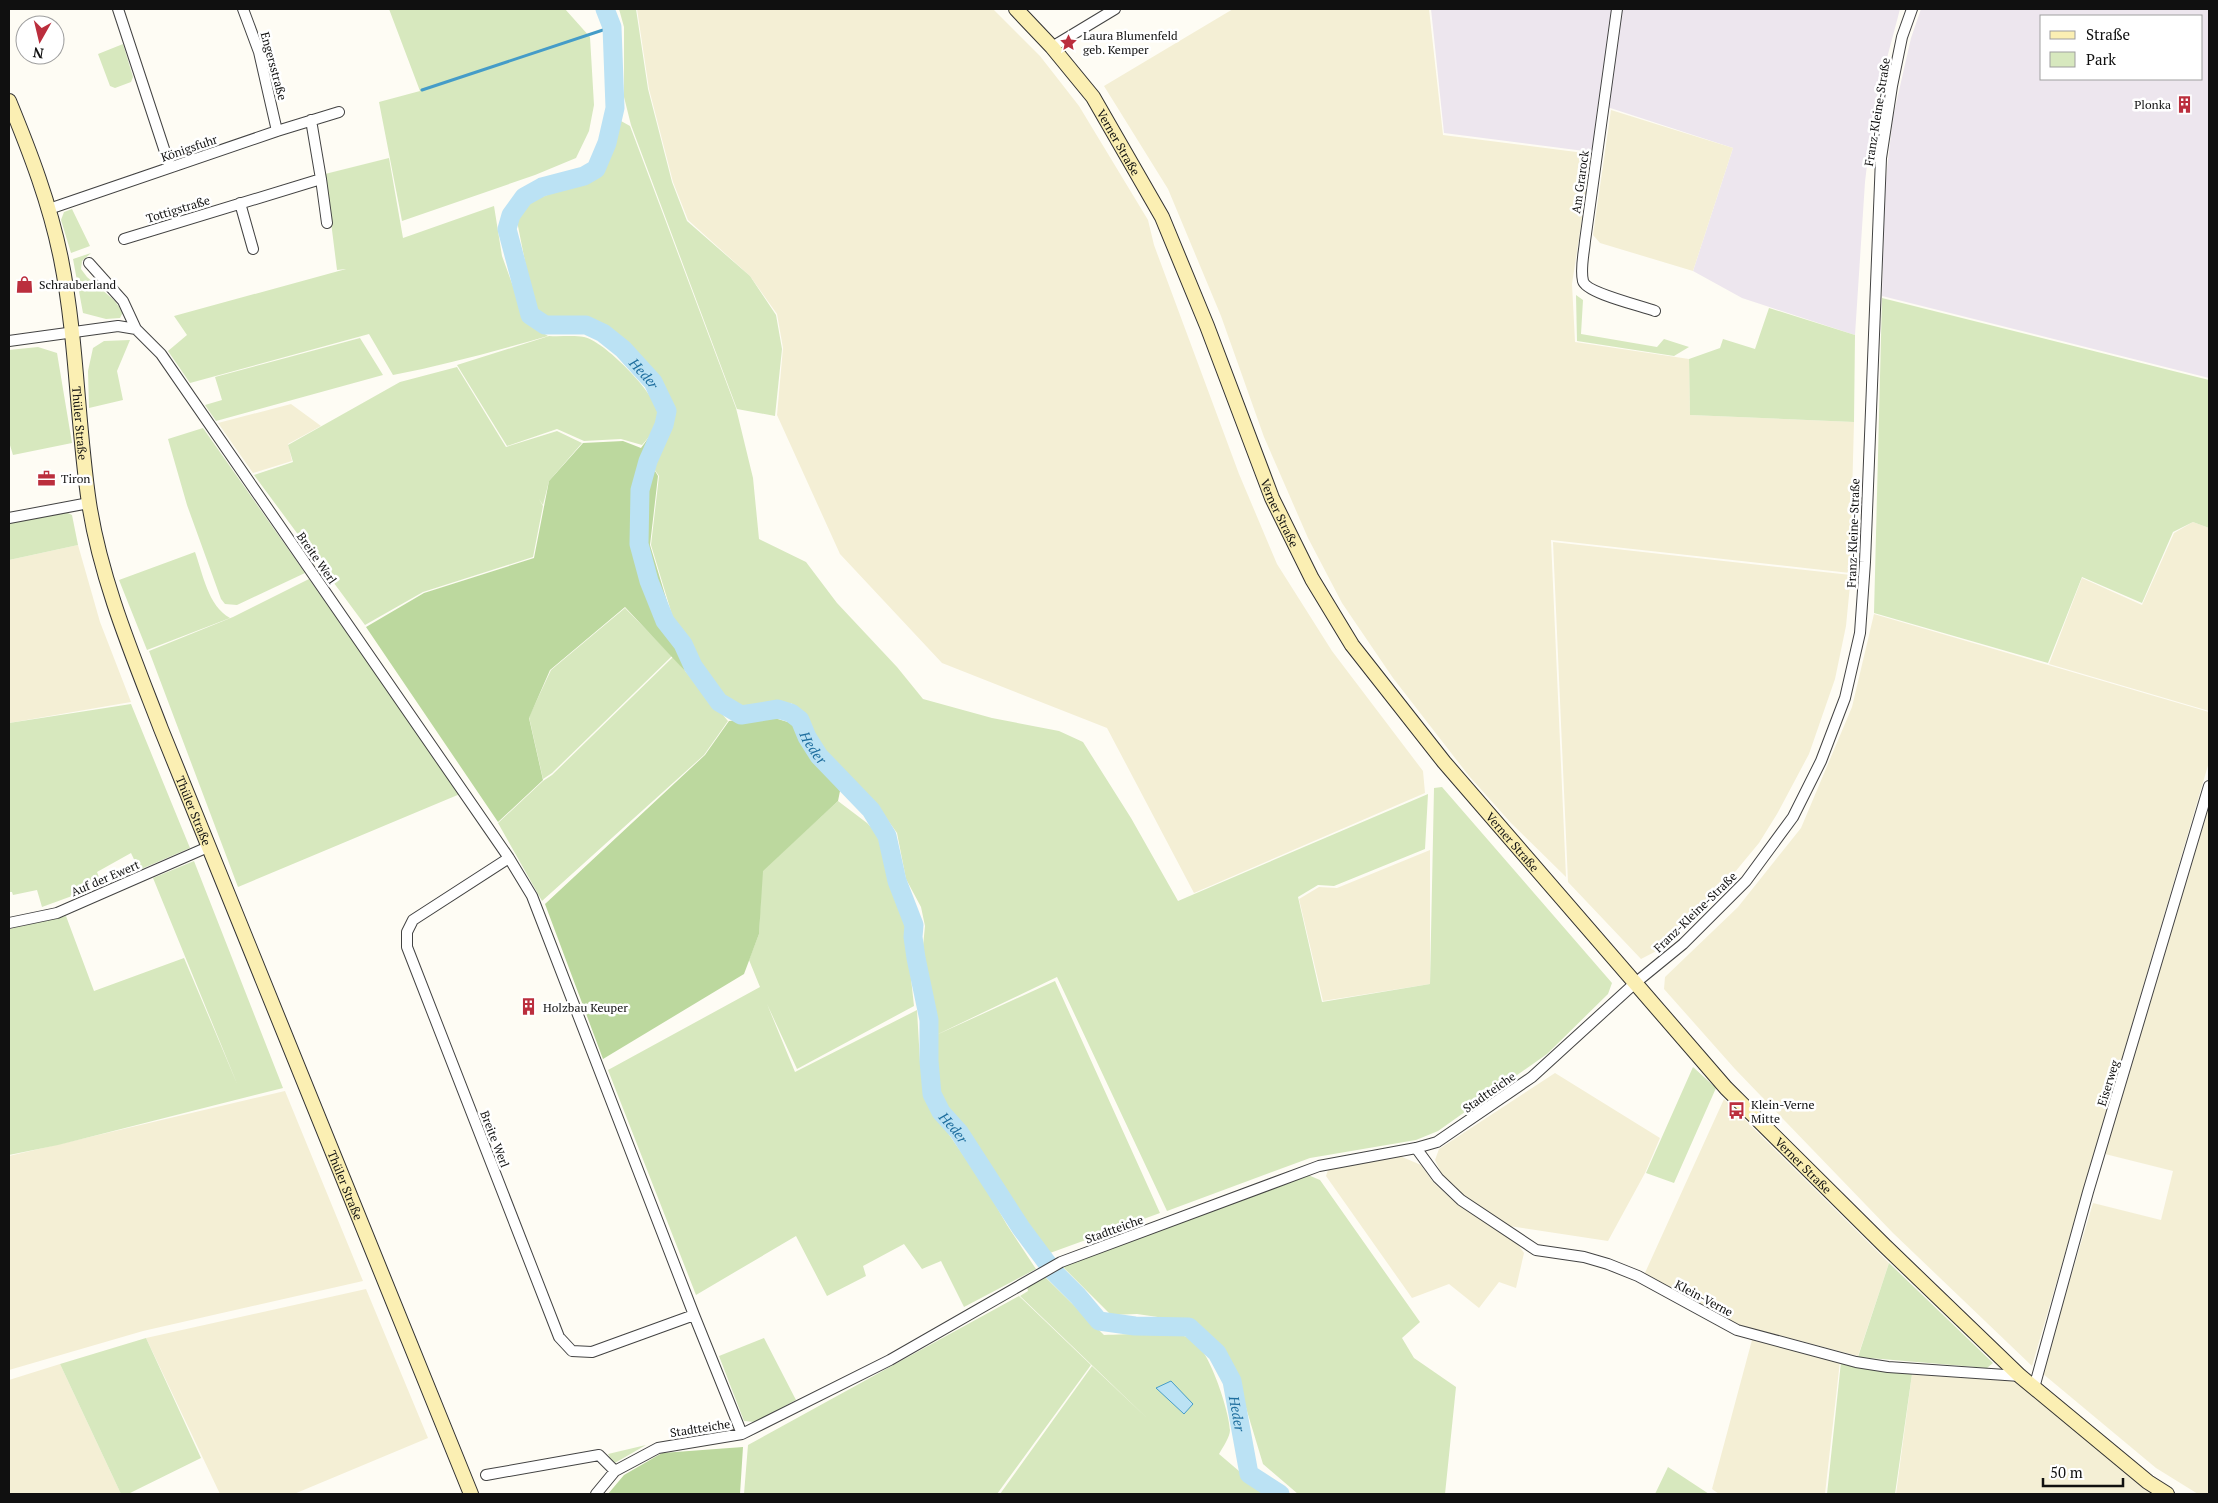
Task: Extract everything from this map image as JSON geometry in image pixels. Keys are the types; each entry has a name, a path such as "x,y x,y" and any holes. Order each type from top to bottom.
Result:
{"main road":[{"name":"Verner Straße","path":"1016,9 1052,47 1094,97 1162,218 1207,326 1272,498 1312,579 1352,645 1444,762 1634,984 1733,1095 1885,1246 2020,1376 2148,1482 2167,1494"},
{"name":"Thüler Straße","path":"9,101 28,146 49,209 61,259 72,333 89,504 102,562 119,619 208,847 471,1494"}],"street":[{"path":"118,9 170,167"},
{"name":"Engersstraße","path":"243,9 259,52 277,131"},
{"path":"1052,47 1115,9"},
{"name":"Am Grarock","path":"1617,9 1585,241 1583,280 1586,287 1596,292 1655,311"},
{"name":"Franz-Kleine-Straße","path":"1634,984 1683,944 1730,899 1771,849 1793,818 1818,769 1845,698 1860,633 1863,600 1880,158 1902,37 1912,9"},
{"name":"Königsfuhr","path":"49,209 277,131 339,112"},
{"path":"311,120 327,223"},
{"name":"Tottigstraße","path":"124,239 321,179"},
{"path":"240,203 253,249"},
{"path":"89,263 123,301 136,329"},
{"path":"9,341 118,326 136,329"},
{"name":"Breite Werl","path":"136,329 161,354 509,858 532,896 742,1434"},
{"path":"9,518 89,504"},
{"name":"Eiserweg","path":"2034,1388 2088,1192 2209,786"},
{"name":"Auf der Ewert","path":"9,923 56,913 208,847"},
{"name":"Breite Werl","path":"509,858 413,920 407,932 407,947 559,1337 572,1351 592,1352 694,1315"},
{"name":"Stadtteiche","path":"596,1494 616,1471 658,1448 742,1434 890,1360 1061,1262 1319,1166 1416,1148 1437,1142 1452,1134 1532,1077 1634,984"},
{"name":"Klein-Verne","path":"1416,1148 1438,1178 1461,1200 1536,1250 1584,1257 1608,1264 1638,1276 1736,1330 1856,1362 1888,1367 2020,1376"},
{"path":"486,1475 599,1455 616,1471"}],"shaded area":[{"path":"637,9 993,9 1040,56 1079,106 1148,220 1154,245 1239,474 1277,564 1332,651 1423,771 1425,793 1194,893 1107,728 942,663 840,554 777,415 783,348 777,314 750,276 688,220 673,182 649,89"},
{"path":"1233,9 1429,9 1443,135 1592,154 1572,284 1575,342 1689,359 1690,415 1854,422 1850,573 1551,540 1566,877 1511,823 1469,776 1393,678 1342,603 1308,538 1264,437 1221,316 1168,189 1104,86"},
{"path":"1431,9 1900,9 1874,107 1865,182 1855,335 1742,298 1693,271 1733,148 1598,104 1592,152 1444,133"},
{"path":"1921,9 2209,9 2209,378 1882,296 1885,187 1893,117 1911,38"},
{"path":"1611,110 1733,148 1693,271 1600,243 1593,235"},
{"path":"291,404 321,426 288,444 292,461 253,473 218,423"},
{"path":"2193,522 2209,528 2209,711 2049,664 2082,578 2142,605 2174,533"},
{"path":"1553,542 1851,575 1846,626 1835,679 1809,754 1777,814 1759,843 1730,878 1666,946 1641,959 1568,882"},
{"path":"78,545 100,622 131,702 9,723 9,560"},
{"path":"1874,614 2209,712 2209,762 2032,1366 1893,1233 1735,1069 1664,989 1665,977 1738,907 1801,828 1852,707"},
{"path":"2209,797 2209,1494 2198,1494 2156,1468 2042,1373 2093,1203 2161,1220 2173,1171 2105,1154"},
{"path":"1430,850 1430,984 1323,1001 1299,899 1319,887 1337,888"},
{"path":"1555,1073 1660,1138 1645,1173 1608,1241 1509,1226 1462,1194 1442,1175 1435,1160 1439,1149"},
{"path":"285,1091 363,1281 143,1331 9,1370 9,1156"},
{"path":"1724,1099 1889,1263 1858,1356 1738,1325 1644,1275"},
{"path":"1400,1156 1421,1165 1434,1183 1457,1204 1517,1243 1524,1253 1516,1288 1499,1282 1479,1308 1449,1284 1412,1298 1326,1176 1328,1170"},
{"path":"366,1289 428,1438 294,1494 220,1494 146,1338"},
{"path":"1752,1340 1840,1361 1825,1494 1719,1494 1712,1489"},
{"path":"60,1364 121,1494 9,1494 9,1380"},
{"path":"1912,1374 2014,1380 2154,1494 1896,1494"}],"green space":[{"path":"389,9 565,9 590,37 594,105 589,131 576,158 535,175 402,221 379,102 420,91"},
{"path":"619,9 636,9 648,89 672,182 687,221 750,276 776,315 782,349 775,416 737,409 631,125 624,97 624,27"},
{"path":"123,44 133,77 131,82 115,88 110,86 98,54"},
{"path":"621,121 630,126 736,408 753,478 759,539 806,562 837,603 897,667 923,699 992,718 1059,731 1083,742 1131,818 1178,901 1428,794 1425,849 1334,886 1318,885 1298,897 1322,1002 1430,984 1434,788 1442,787 1612,983 1608,994 1547,1054 1438,1131 1416,1140 1310,1158 1167,1211 1057,977 934,1036 935,1023 922,956 925,926 921,907 906,879 897,833 874,801 824,753 803,713 791,703 743,708 724,697 700,666 673,618 651,545 659,476 652,466 671,428 672,411 657,380 629,345 588,320 562,318 547,320 535,312 516,216 530,202 601,173"},
{"path":"389,158 403,238 494,206 502,256 526,322 548,336 432,367 393,375 369,334 190,383 168,351 187,335 174,316 346,269 337,270 325,174"},
{"path":"72,209 90,246 71,253 61,220 64,212"},
{"path":"91,253 82,261 81,269 87,277 114,300 123,312 120,318 106,319 83,313 73,259"},
{"path":"1576,295 1583,300 1581,334 1657,347 1664,339 1689,347 1674,356 1577,341"},
{"path":"1882,298 2209,380 2209,528 2193,522 2173,532 2142,603 2082,577 2048,663 1874,613"},
{"path":"1769,308 1855,335 1854,422 1690,415 1689,359 1720,348 1723,339 1755,349"},
{"path":"549,336 580,336 593,341 627,368 648,392 658,412 658,421 654,430 642,445 621,439 584,441 557,429 507,446 457,365"},
{"path":"360,338 383,375 216,421 205,405 222,400 215,377"},
{"path":"130,340 117,371 123,400 89,408 88,371 93,348 104,341"},
{"path":"38,347 57,353 72,443 13,455 9,442 9,350"},
{"path":"457,367 506,447 557,431 582,443 549,481 543,505 539,499 543,506 533,557 423,592 365,625 254,475 293,462 288,445 400,382"},
{"path":"658,425 668,430 652,466 658,476 650,545 672,618 685,671 625,607 550,670 529,718 543,780 498,822 366,627 424,593 534,558 549,481 583,443 623,441 641,448"},
{"path":"203,428 305,573 237,605 225,604 221,599 187,505 168,439"},
{"path":"66,512 72,515 78,545 9,560 9,522"},
{"path":"195,552 211,598 216,606 230,618 147,650 119,580"},
{"path":"309,579 460,794 238,887 149,651 233,617"},
{"path":"625,608 672,656 552,773 543,779 529,717 551,670"},
{"path":"673,657 728,721 704,755 542,901 498,823 552,775"},
{"path":"131,704 190,848 139,870 131,853 97,872 102,885 42,907 37,890 13,895 12,892 9,892 9,723"},
{"path":"771,717 791,723 811,755 840,791 838,801 763,871 759,934 744,974 603,1059 545,904 705,755 729,721"},
{"path":"838,801 867,823 880,836 891,880 907,922 914,1006 797,1069 767,1004 795,1072 917,1010 920,1062 927,1103 984,1185 1036,1269 964,1307 941,1261 922,1269 904,1244 863,1266 866,1276 827,1296 796,1236 696,1295 608,1070 760,987 749,960 759,934 762,871"},
{"path":"194,861 283,1088 58,1145 9,1155 9,929 66,916 94,991 184,958 238,1086 153,878"},
{"path":"1055,981 1160,1213 1050,1253 938,1093 934,1080 933,1058 934,1036"},
{"path":"1693,1067 1716,1088 1674,1183 1646,1173"},
{"path":"1308,1175 1320,1180 1420,1322 1402,1338 1414,1358 1456,1387 1445,1494 1298,1494 1263,1464 1237,1378 1222,1348 1192,1322 1137,1314 1111,1315 1062,1266"},
{"path":"1889,1263 1993,1363 1987,1368 1858,1357"},
{"path":"1043,1275 1104,1335 1174,1335 1192,1339 1205,1355 1211,1367 1222,1395 1229,1421 1229,1436 1219,1454 1266,1494 1000,1494 1092,1366 1149,1420 1020,1296 1028,1291 1027,1287"},
{"path":"1019,1296 1091,1365 997,1494 744,1494 748,1445"},
{"path":"146,1338 201,1458 128,1494 121,1494 60,1364"},
{"path":"764,1338 796,1400 755,1422 744,1421 719,1356"},
{"path":"1841,1362 1912,1374 1895,1494 1827,1494"},
{"path":"646,1445 613,1464 608,1454"},
{"path":"743,1447 740,1494 608,1494 624,1475 662,1453"},
{"path":"1668,1467 1706,1492 1709,1494 1655,1494"}],"water":[{"path":"1171,1381 1193,1404 1184,1414 1156,1388"}],"waterway":[{"name":"Heder","path":"605,9 612,27 615,108 607,143 596,169 584,176 542,187 524,197 511,215 507,229 530,315 545,325 586,325 603,333 623,349 653,382 667,411 664,425 648,461 640,490 639,544 649,581 665,621 683,644 693,666 719,702 741,715 778,709 791,713 800,720 807,737 819,756 871,810 887,836 897,881 914,925 913,937 916,958 929,1020 929,1061 932,1094 941,1112 959,1132 1021,1228 1053,1271 1099,1321 1135,1326 1189,1327 1217,1353 1232,1381 1249,1474 1280,1494"},
{"path":"422,90 612,27"}],"place":[{"name":"Laura Blumenfeld geb. Kemper","path":"1069,42"},
{"name":"Plonka","path":"2185,104"},
{"name":"Schrauberland","path":"25,284"},
{"name":"Tiron","path":"47,478"},
{"name":"Holzbau Keuper","path":"529,1007"},
{"name":"Klein-Verne Mitte","path":"1737,1111"}]}
